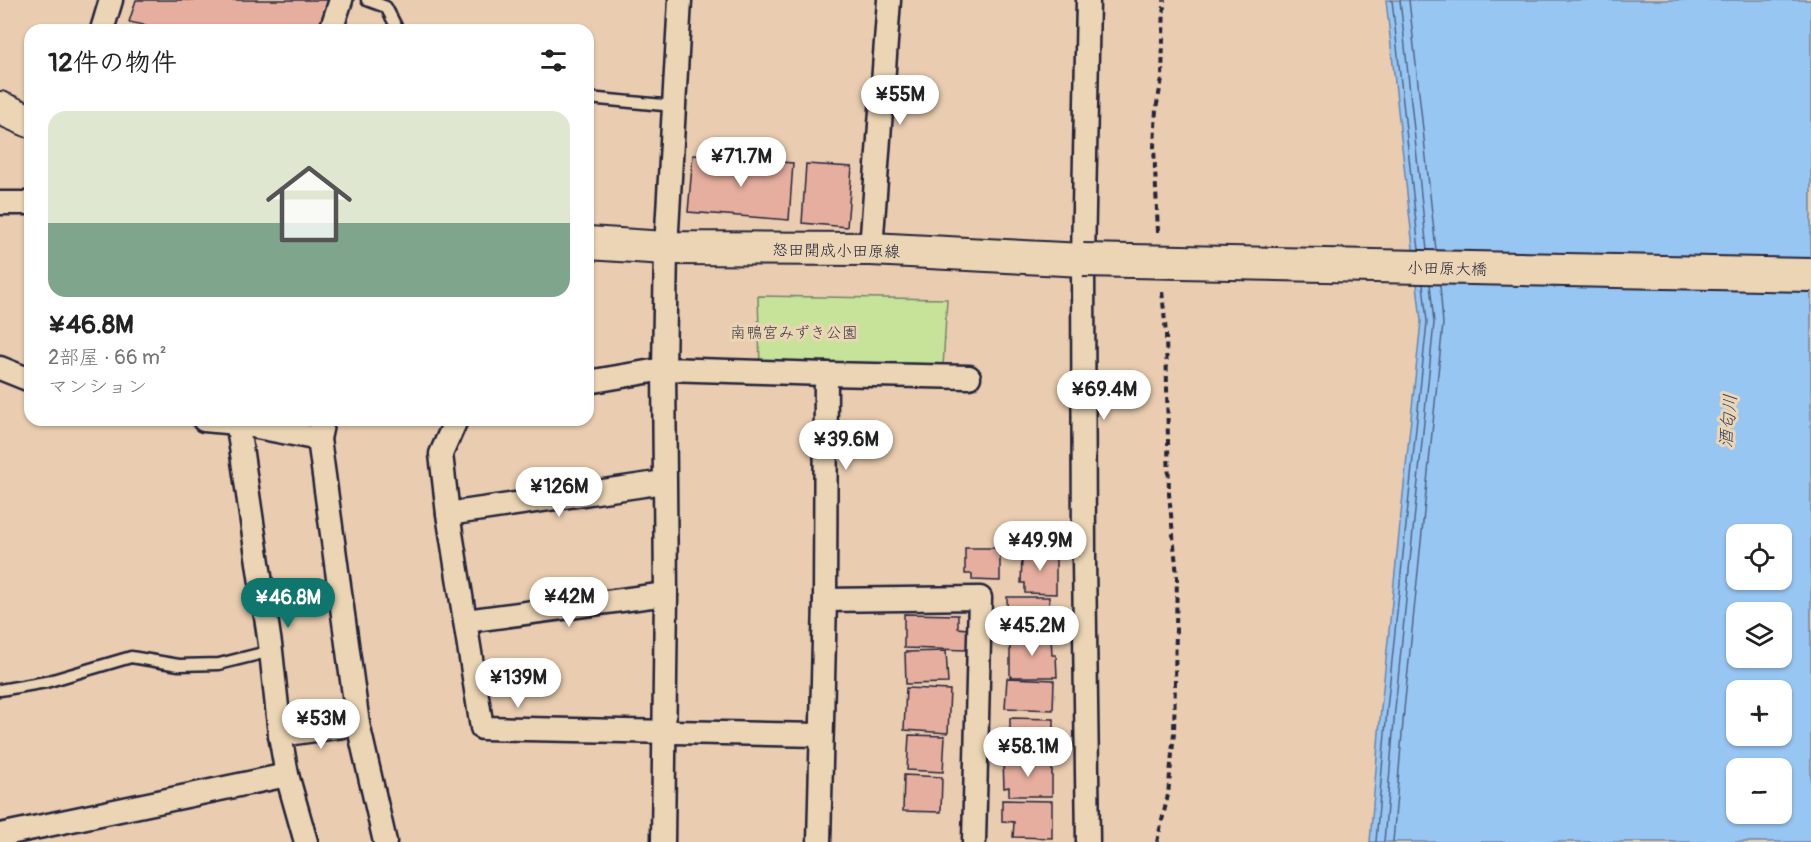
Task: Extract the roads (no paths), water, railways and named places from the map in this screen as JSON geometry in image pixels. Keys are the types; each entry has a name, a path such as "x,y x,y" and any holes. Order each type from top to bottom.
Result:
{"main road":[{"path":"0,108 24,118"},
{"name":"怒田開成小田原線","path":"594,243 666,248 872,249 1083,260"},
{"name":"小田原大橋","path":"1083,260 1811,275"}],"street":[{"path":"104,24 111,0"},
{"path":"333,24 341,0"},
{"path":"663,842 666,248 680,0"},
{"path":"872,249 889,0"},
{"path":"1088,0 1083,260 1088,842"},
{"path":"0,203 24,203"},
{"path":"0,368 24,378"},
{"path":"594,381 664,369 969,377"},
{"path":"819,842 825,600 826,374"},
{"path":"238,426 271,651 279,735 287,775 306,842"},
{"path":"285,426 321,429 358,724 385,842"},
{"path":"453,426 441,454 448,514 482,728 821,735"},
{"path":"448,514 664,482"},
{"path":"466,621 666,594"},
{"path":"825,600 980,598 974,842"},
{"path":"279,735 358,724"},
{"path":"0,835 287,775"}],"lane":[{"path":"367,0 386,7 395,24"},
{"path":"594,99 674,106"},
{"path":"0,690 46,682 131,657 180,665 219,664 271,651"}],"water":[{"name":"酒匂川","path":"1386,0 1811,0 1811,842 1370,842 1381,708 1421,321"}],"park label":[{"name":"南鴨宮みずき公園","path":"794,332"}]}
